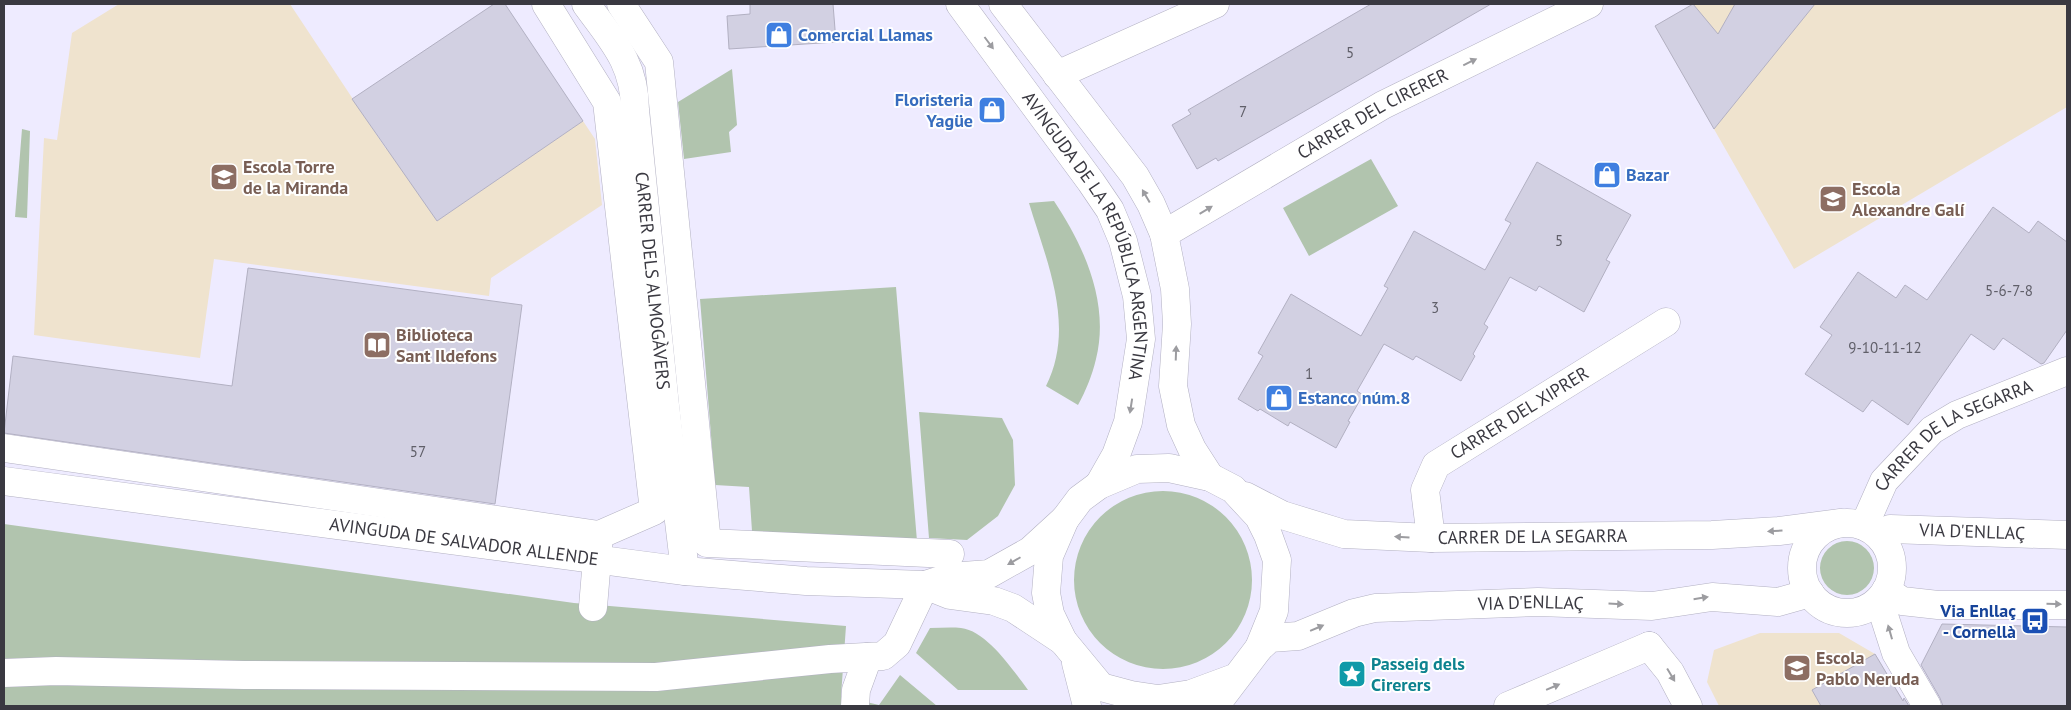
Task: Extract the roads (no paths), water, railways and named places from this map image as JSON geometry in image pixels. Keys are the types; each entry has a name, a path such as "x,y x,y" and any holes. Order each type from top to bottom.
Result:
{"street":[{"path":"4,448 598,547 654,511 607,102 546,4"},
{"name":"CARRER DELS ALMOGÀVERS","path":"586,4 619,50 631,75 635,91 635,110 665,405 685,571"},
{"path":"621,4 659,62 707,543 950,554"},
{"name":"AVINGUDA DE LA REPÚBLICA ARGENTINA","path":"960,4 1091,182 1110,210 1123,241 1137,296 1141,339 1128,422 1116,455 1099,485"},
{"name":"AVINGUDA DE LA REPÚBLICA ARGENTINA","path":"1004,4 1056,75 1092,118 1135,176 1151,204 1164,234 1175,289 1177,324 1173,386 1181,425 1192,448 1221,483 1259,517 1277,560 1274,611 1259,648"},
{"path":"1056,75 1215,4"},
{"name":"CARRER DEL CIRERER","path":"1164,234 1383,105 1589,4"},
{"name":"CARRER DEL XIPRER","path":"1431,538 1425,490 1436,465 1666,322"},
{"name":"CARRER DE LA SEGARRA","path":"1221,483 1282,515 1344,534 1431,538 1712,535 1862,529 1884,481 1932,430 1957,414 2067,371"},
{"path":"1087,706 1069,649 1050,614 1046,594 1049,556 1065,519 1080,499 1099,485 1138,469 1169,468 1221,483"},
{"name":"AVINGUDA DE SALVADOR ALLENDE","path":"4,481 598,547 685,571 806,581 925,585 950,577 989,574 1030,552 1065,519"},
{"path":"1826,527 1862,529 1890,554 1892,573 1883,595 1869,608 1843,613 1830,610 1818,603 1803,580 1802,564 1806,550 1814,537 1826,527"},
{"name":"VIA D'ENLLAÇ","path":"1862,529 1890,528 2067,535"},
{"path":"593,607 598,547"},
{"path":"4,673 56,671 244,675 656,677 883,656 897,644 925,585"},
{"name":"AVINGUDA DE SALVADOR ALLENDE","path":"925,585 950,595 994,601 1014,608 1069,649"},
{"name":"VIA D'ENLLAÇ","path":"1259,648 1270,638 1298,636 1354,613 1375,608 1538,602 1652,606 1712,597 1778,602 1810,593"},
{"path":"1883,595 1902,601 1938,604 2067,604"},
{"path":"1883,595 1896,653 1927,706"},
{"path":"1652,606 1649,646 1670,672 1688,706"},
{"path":"1508,706 1649,646"},
{"path":"1215,706 1259,648"},
{"path":"1069,649 1101,687 1131,695 1158,699 1191,694 1237,677"},
{"path":"855,706 856,690 868,657"}],"place":[{"name":"Comercial Llamas","path":"779,35"},
{"name":"Floristeria Yagüe","path":"992,110"},
{"name":"Bazar","path":"1607,175"},
{"name":"Escola Torre de la Miranda","path":"224,177"},
{"name":"Escola Alexandre Galí","path":"1833,199"},
{"name":"Biblioteca Sant Ildefons","path":"377,345"},
{"name":"Estanco núm.8","path":"1279,398"},
{"name":"Via Enllaç - Cornellà","path":"2035,621"},
{"name":"Escola Pablo Neruda","path":"1797,668"},
{"name":"Passeig dels Cirerers","path":"1352,674"}]}
